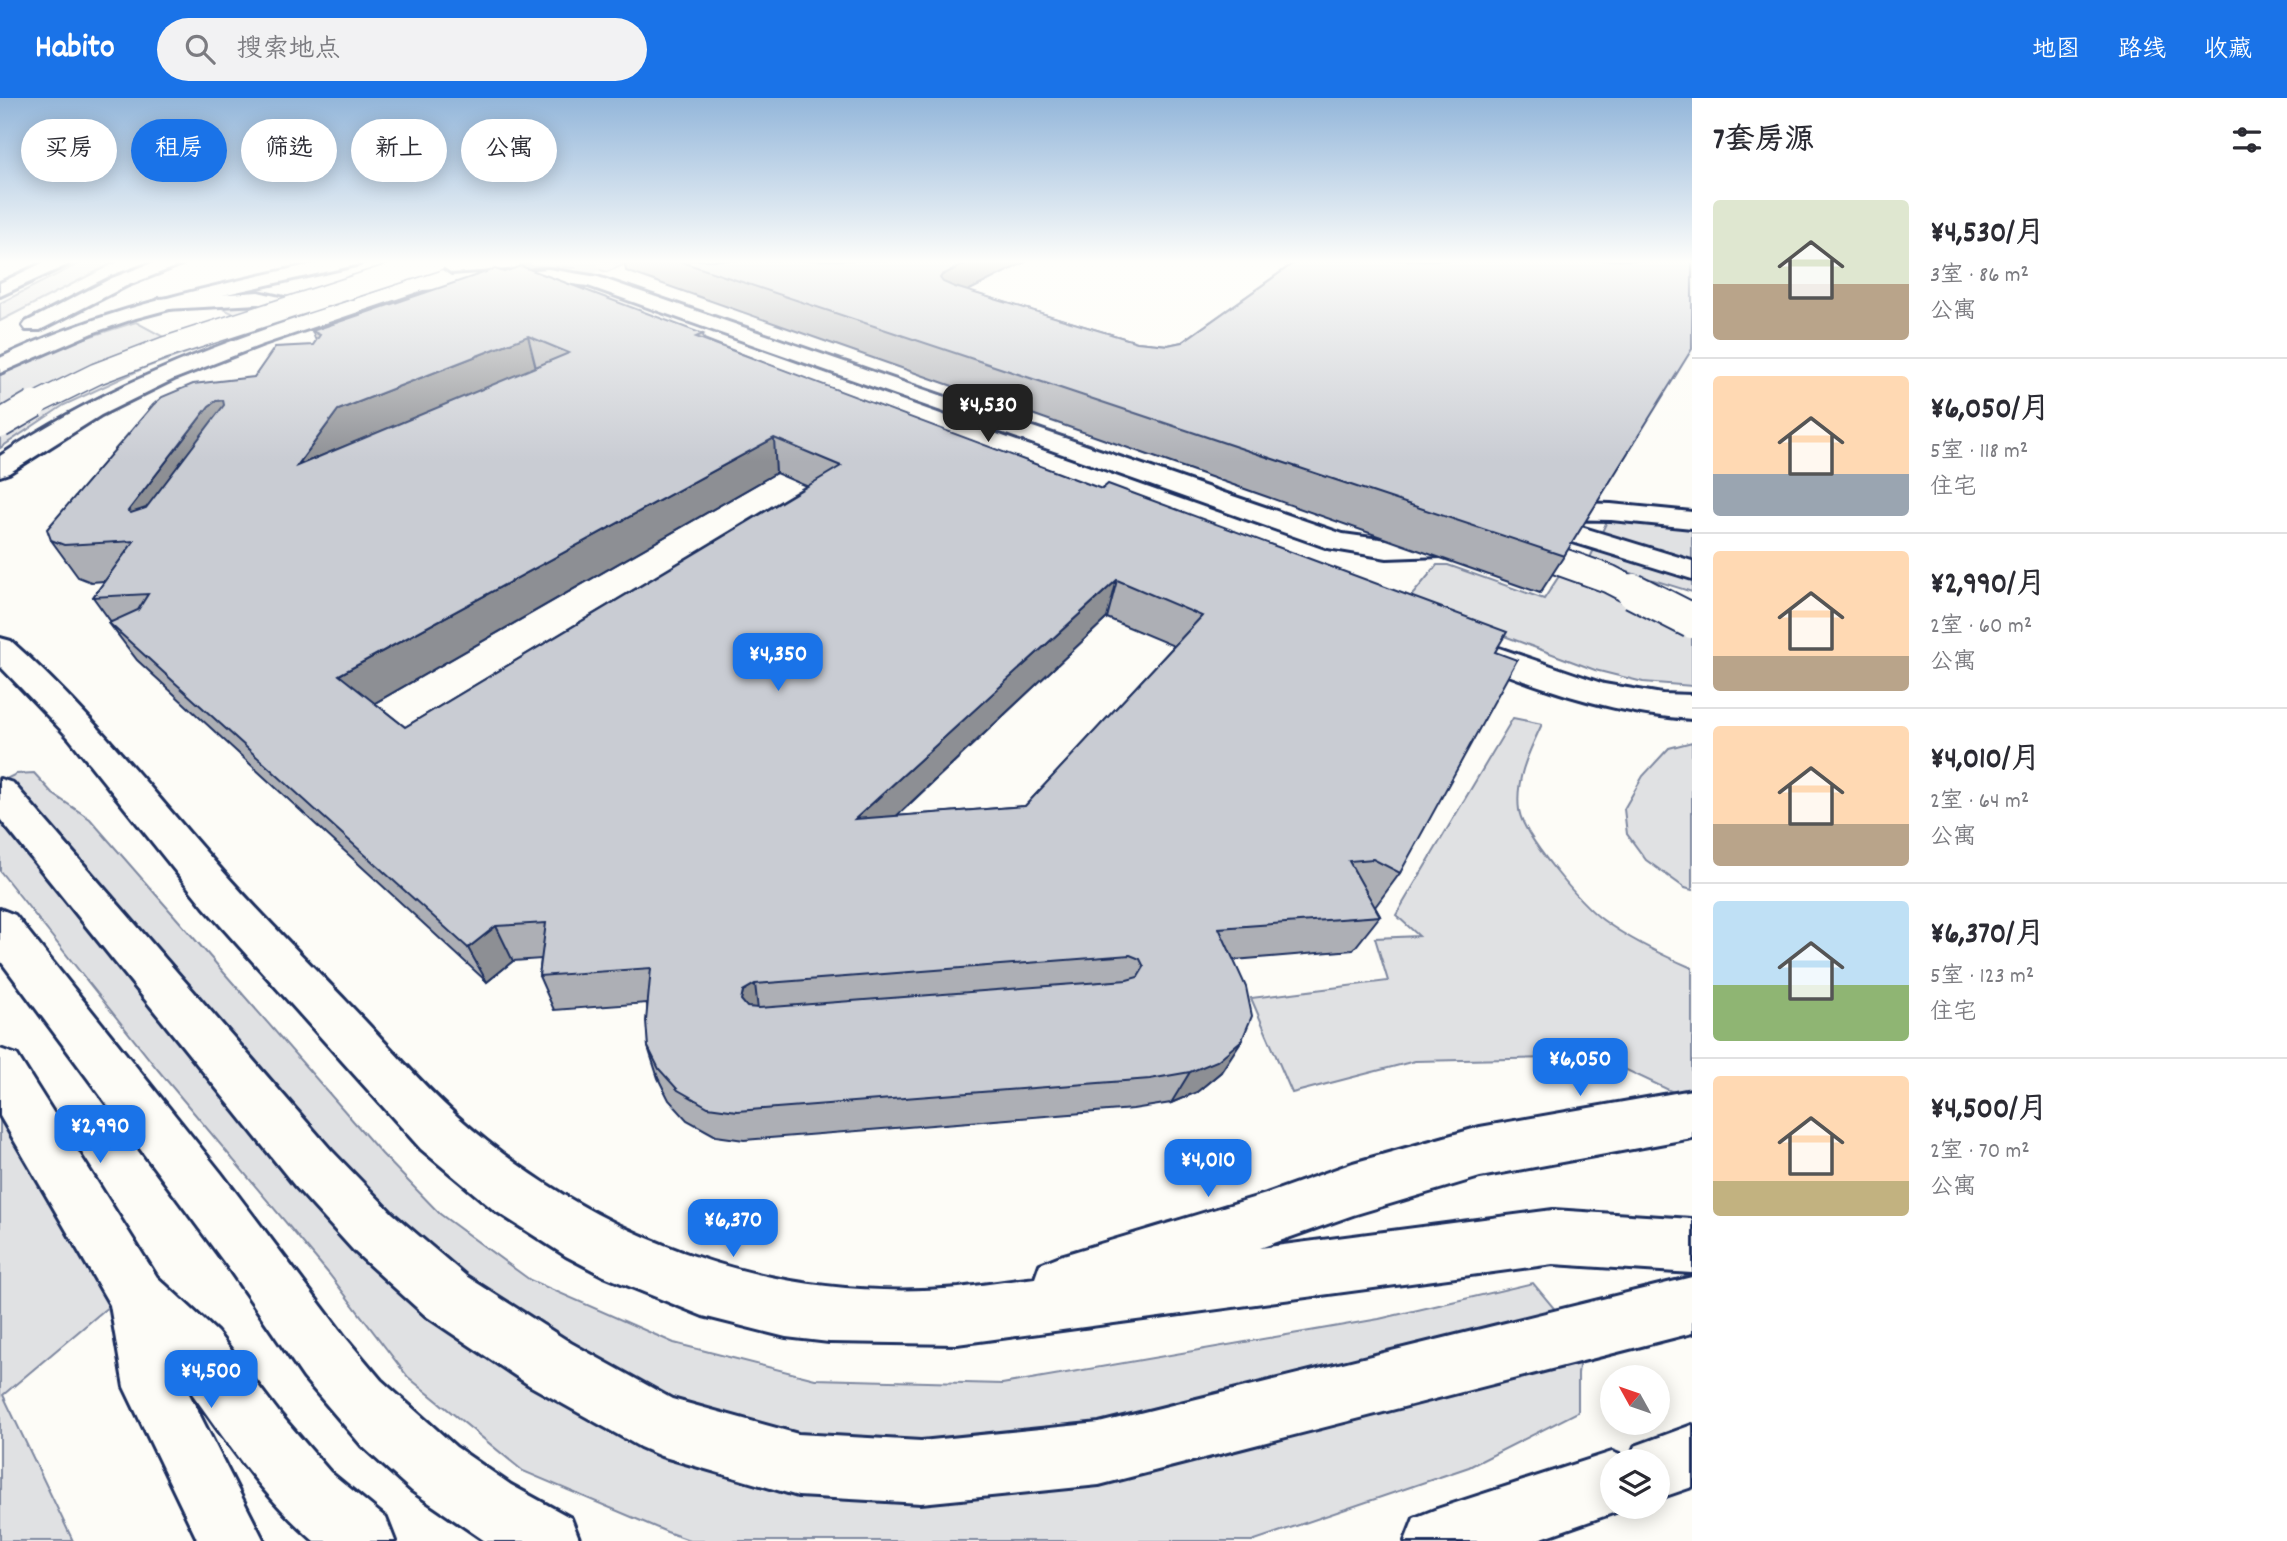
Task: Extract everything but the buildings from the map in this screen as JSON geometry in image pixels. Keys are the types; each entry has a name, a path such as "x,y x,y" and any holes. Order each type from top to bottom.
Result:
{"street":[{"path":"12,337 31,327"},
{"path":"0,366 90,327"},
{"path":"0,424 82,381 176,342 222,327"},
{"path":"0,468 43,437 131,390 204,358 296,327"},
{"path":"724,327 1338,542 1387,549 1455,546 1497,548 1560,559"},
{"path":"1692,520 1611,512 1519,512 1692,570"},
{"path":"1451,522 1609,579 1692,621"},
{"path":"1439,637 1605,697 1659,707 1692,706"},
{"path":"0,649 40,683 74,719 206,880 411,1104 476,1165 609,1252 698,1287 785,1309 869,1318 957,1316 1553,1237 1692,1246"},
{"path":"0,793 313,1168 373,1232 446,1296 550,1364 661,1426 798,1465 921,1472 1099,1454 1692,1305"},
{"path":"0,927 235,1233 314,1344 374,1417 418,1457 469,1495 548,1541"},
{"path":"0,1070 137,1297 197,1352 259,1436 308,1494 363,1541"},
{"path":"957,1316 1266,1220 1353,1189 1480,1152 1692,1114"},
{"path":"137,1297 153,1387 232,1541"},
{"path":"1670,1464 1692,1456"},
{"path":"1437,1541 1600,1487"}],"shaded area":[{"path":"119,327 146,327 167,339 203,327 262,327 144,368 64,405 0,448 0,375 69,343"},
{"path":"1607,521 1692,529 1692,592 1589,560"},
{"path":"1437,565 1448,565 1544,599 1565,567 1692,609 1692,686 1643,682 1595,670 1408,600"},
{"path":"1513,718 1542,724 1524,766 1518,799 1523,822 1542,852 1568,885 1603,920 1646,947 1692,968 1692,1101 1599,1057 1415,1061 1292,1093 1251,998 1388,981 1375,938 1419,936 1396,915"},
{"path":"1692,742 1692,890 1685,888 1646,860 1627,834 1624,809 1643,776 1669,748"},
{"path":"34,773 53,794 90,819 382,1154 440,1214 530,1280 674,1343 815,1379 1002,1384 1379,1319 1533,1283 1582,1342 1578,1374 1578,1412 1469,1467 1252,1541 692,1541 667,1532 523,1471 408,1377 329,1274 158,1070 0,871 0,782 16,774"},
{"path":"0,1073 134,1285 3,1395 73,1541 0,1541"}]}
